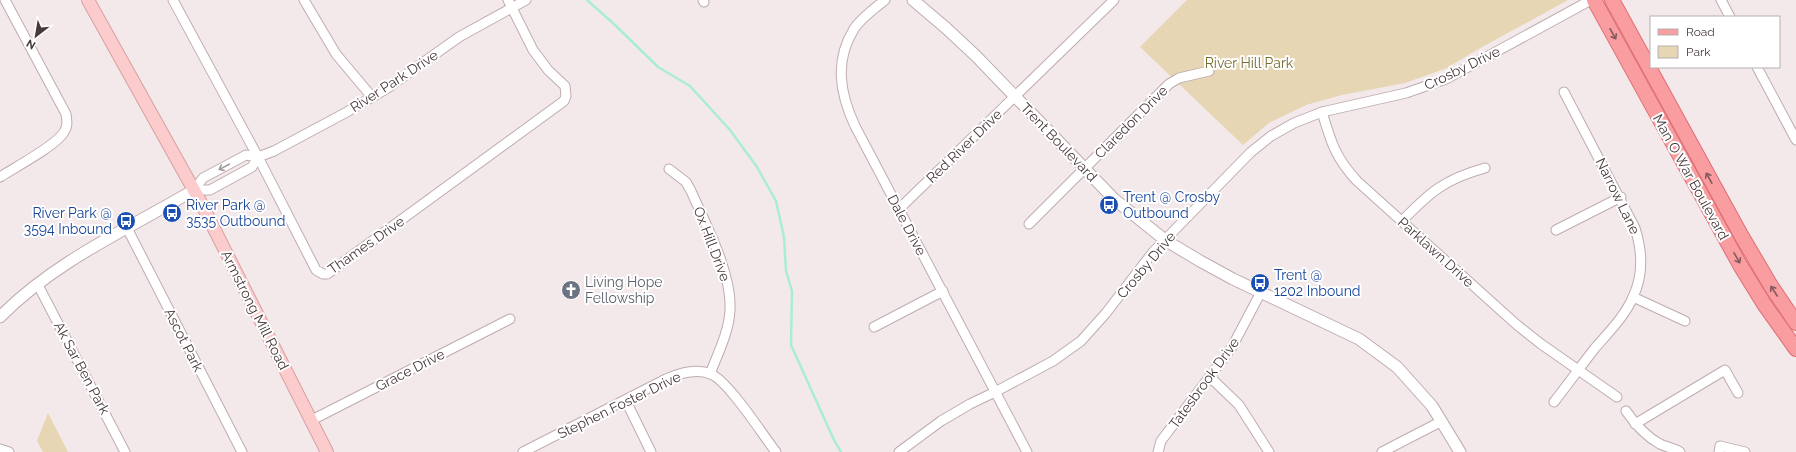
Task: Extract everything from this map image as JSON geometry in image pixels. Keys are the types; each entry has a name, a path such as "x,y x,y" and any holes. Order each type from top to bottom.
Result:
{"main road":[{"name":"Armstrong Mill Road","path":"88,0 194,190 327,452"},
{"name":"Man O War Boulevard","path":"1594,0 1740,265 1764,304 1796,349"},
{"name":"Man O War Boulevard","path":"1612,0 1770,286 1796,323"}],"street":[{"path":"0,177 56,141 65,132 68,121 66,114 5,0"},
{"name":"Thames Drive","path":"173,0 258,157 316,270 323,274 331,273 564,101 566,96 565,86 540,60 510,4"},
{"path":"304,0 336,54 372,97"},
{"name":"River Park Drive","path":"0,317 38,285 70,261 194,190 203,178 246,155 258,157 288,144 372,97 510,4 526,0"},
{"name":"Dale Drive","path":"885,0 867,15 854,29 843,55 841,79 844,102 855,126 1027,452"},
{"name":"Trent Boulevard","path":"913,0 946,28 1114,199 1164,240 1200,262 1344,331 1374,349 1409,378 1432,406 1460,452"},
{"name":"Red River Drive","path":"899,209 1114,0"},
{"name":"Crosby Drive","path":"899,452 942,421 970,404 1053,361 1081,341 1106,313 1153,252 1229,174 1262,143 1294,123 1322,112 1406,93 1435,83 1591,0"},
{"path":"1721,0 1729,16"},
{"path":"1758,68 1796,140"},
{"name":"Claredon Drive","path":"1029,224 1169,84 1179,78 1209,71"},
{"name":"Narrow Lane","path":"1554,402 1623,314 1634,296 1641,266 1640,247 1635,228 1621,197 1564,92"},
{"name":"Parklawn Drive","path":"1322,112 1331,144 1346,169 1361,185 1516,325 1617,397"},
{"name":"River Park Drive","path":"194,190 210,190 252,167 258,157"},
{"path":"1402,221 1421,201 1441,186 1452,179 1485,168"},
{"name":"Ox Hill Drive","path":"669,169 686,182 691,191 727,279 730,295 729,320 723,341 710,374"},
{"path":"1556,230 1621,197"},
{"name":"Ascot Park","path":"126,228 242,452"},
{"name":"Ak Sar Ben Park","path":"38,285 125,452"},
{"path":"874,327 942,291"},
{"name":"Tatesbrook Drive","path":"1158,452 1161,441 1165,435 1232,347 1261,292"},
{"path":"1634,296 1685,321"},
{"name":"Grace Drive","path":"310,420 510,319"},
{"path":"1635,424 1725,370 1738,393"},
{"name":"Stephen Foster Drive","path":"523,452 534,450 676,375 687,372 710,374"},
{"path":"710,374 726,385 776,452"},
{"path":"1210,377 1239,405 1269,452"},
{"path":"626,401 651,452"},
{"path":"1626,411 1635,424 1648,437 1680,452"},
{"path":"1382,452 1442,421"},
{"path":"1719,452 1720,446 1745,452"},
{"path":"0,449 9,452"}],"green space":[{"name":"River Hill Park","path":"1187,0 1568,0 1447,68 1405,83 1342,95 1306,105 1269,123 1243,145 1140,47"},
{"path":"48,413 68,452 43,452 37,441"}],"waterway":[{"path":"587,0 658,67 690,86 730,130 757,167 776,201 784,237 786,271 792,291 791,345 834,440 841,452"}],"place":[{"name":"Trent @ Crosby Outbound","path":"1109,205"},
{"name":"River Park @ 3535 Outbound","path":"172,213"},
{"name":"River Park @ 3594 Inbound","path":"126,221"},
{"name":"Trent @ 1202 Inbound","path":"1260,283"},
{"name":"Living Hope Fellowship","path":"571,290"}]}
